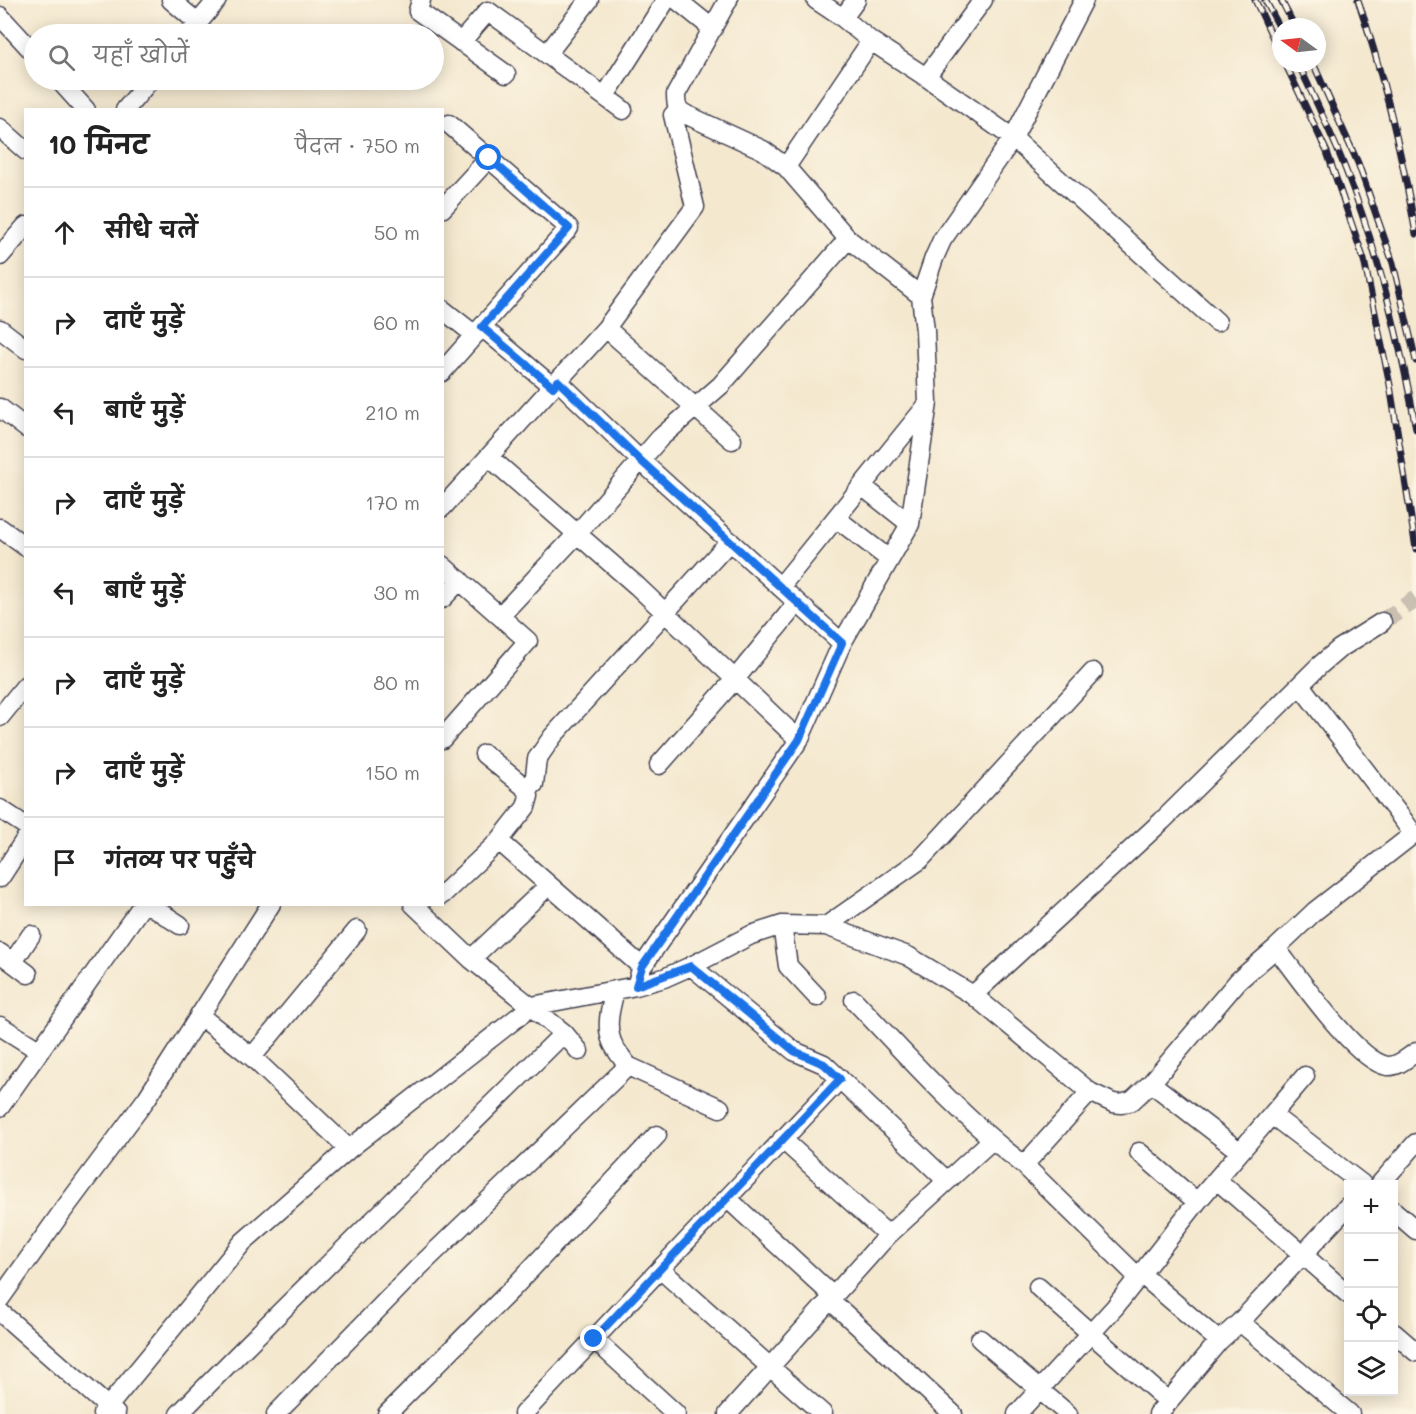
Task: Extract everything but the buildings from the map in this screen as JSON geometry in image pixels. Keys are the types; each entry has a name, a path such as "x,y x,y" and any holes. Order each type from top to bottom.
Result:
{"street":[{"path":"171,0 189,24"},
{"path":"197,24 217,0"},
{"path":"421,0 418,12 435,24"},
{"path":"547,54 589,0"},
{"path":"605,96 666,0"},
{"path":"677,0 713,29"},
{"path":"728,0 676,94 676,105 679,110 763,150 786,167 848,239 921,296"},
{"path":"816,0 871,41 1013,138 1217,322"},
{"path":"843,18 856,0"},
{"path":"926,77 983,0"},
{"path":"636,986 642,967 799,740 842,643 910,524 928,403 926,331 921,296 942,240 1013,138 1083,0"},
{"path":"460,42 492,6 547,54 623,110"},
{"path":"4,28 24,45"},
{"path":"444,31 506,74"},
{"path":"786,167 871,41"},
{"path":"68,90 84,108"},
{"path":"127,108 142,90"},
{"path":"444,506 606,328 695,207 673,115"},
{"path":"444,370 569,228 449,124"},
{"path":"0,128 24,150"},
{"path":"444,208 489,158"},
{"path":"0,256 24,228"},
{"path":"500,616 577,534 660,438 721,385 848,239"},
{"path":"444,310 479,331 555,384 842,643"},
{"path":"606,328 732,440"},
{"path":"0,329 14,346"},
{"path":"780,587 928,403"},
{"path":"0,408 24,426"},
{"path":"489,457 666,612 799,740"},
{"path":"862,486 910,524"},
{"path":"836,518 889,559"},
{"path":"0,528 23,541"},
{"path":"527,789 534,784 537,759 553,736 730,541"},
{"path":"444,567 528,641 449,719 444,734"},
{"path":"444,597 460,580"},
{"path":"659,765 736,678 797,603"},
{"path":"973,995 1162,822 1339,649 1382,622"},
{"path":"826,926 920,860 1093,672"},
{"path":"0,1312 108,1411 243,1242 349,1149 532,1006 636,986 691,966 751,935 782,925 826,926 908,956 973,995 1090,1092 1113,1103 1121,1104 1132,1101 1151,1083 1238,981 1315,911 1414,840 1404,821 1300,686"},
{"path":"0,717 24,687"},
{"path":"444,893 499,841 526,807 529,796 527,789 484,754"},
{"path":"0,809 24,825"},
{"path":"0,878 24,841"},
{"path":"499,841 642,967"},
{"path":"471,959 548,886"},
{"path":"0,1107 140,906 180,925"},
{"path":"0,1299 147,1098 270,906"},
{"path":"423,907 471,959 564,1033 579,1052"},
{"path":"782,925 788,966 818,997"},
{"path":"252,1057 357,930"},
{"path":"28,974 7,957 32,935"},
{"path":"1276,948 1347,1037 1365,1054 1385,1066 1395,1066 1416,1052"},
{"path":"691,966 794,1051 824,1064 947,1181"},
{"path":"615,990 609,1012 610,1035 628,1066 720,1108"},
{"path":"854,1000 992,1140 1022,1163 1139,1276 1219,1341"},
{"path":"199,1015 252,1057 349,1149"},
{"path":"0,1026 40,1051"},
{"path":"179,1414 339,1252 564,1033"},
{"path":"276,1414 419,1267 628,1066"},
{"path":"1017,1414 1091,1334 1239,1151 1305,1077"},
{"path":"523,1414 840,1079"},
{"path":"1151,1083 1239,1151"},
{"path":"1022,1163 1024,1165 1090,1092"},
{"path":"1272,1115 1356,1180"},
{"path":"387,1414 511,1290 657,1135"},
{"path":"782,1139 888,1235"},
{"path":"728,1414 888,1235 992,1140"},
{"path":"1384,1180 1416,1143"},
{"path":"1139,1152 1197,1202"},
{"path":"1217,1180 1344,1291"},
{"path":"727,1198 953,1414"},
{"path":"1038,1287 1091,1334 1164,1408 1219,1341 1304,1256 1344,1211"},
{"path":"1398,1214 1416,1230"},
{"path":"660,1269 823,1414"},
{"path":"1240,1322 1350,1414"},
{"path":"1398,1336 1416,1352"},
{"path":"594,1339 676,1414"},
{"path":"980,1339 1068,1414"}],"tunnel":[{"path":"1382,622 1416,599"}],"railway":[{"path":"1255,0 1272,36"},
{"path":"1265,0 1275,18"},
{"path":"1281,0 1290,18"},
{"path":"1358,0 1392,116 1416,234"},
{"path":"1289,72 1327,152 1364,260 1390,385 1416,549"},
{"path":"1302,72 1340,155 1368,231 1395,329 1416,429"},
{"path":"1317,72 1358,163 1393,263 1416,361"}],"route":[{"path":"489,158 569,228 482,327 553,387 558,381 640,460 842,643 799,740 642,967 636,986 664,978 691,966 794,1051 824,1064 840,1079 594,1339"}]}
